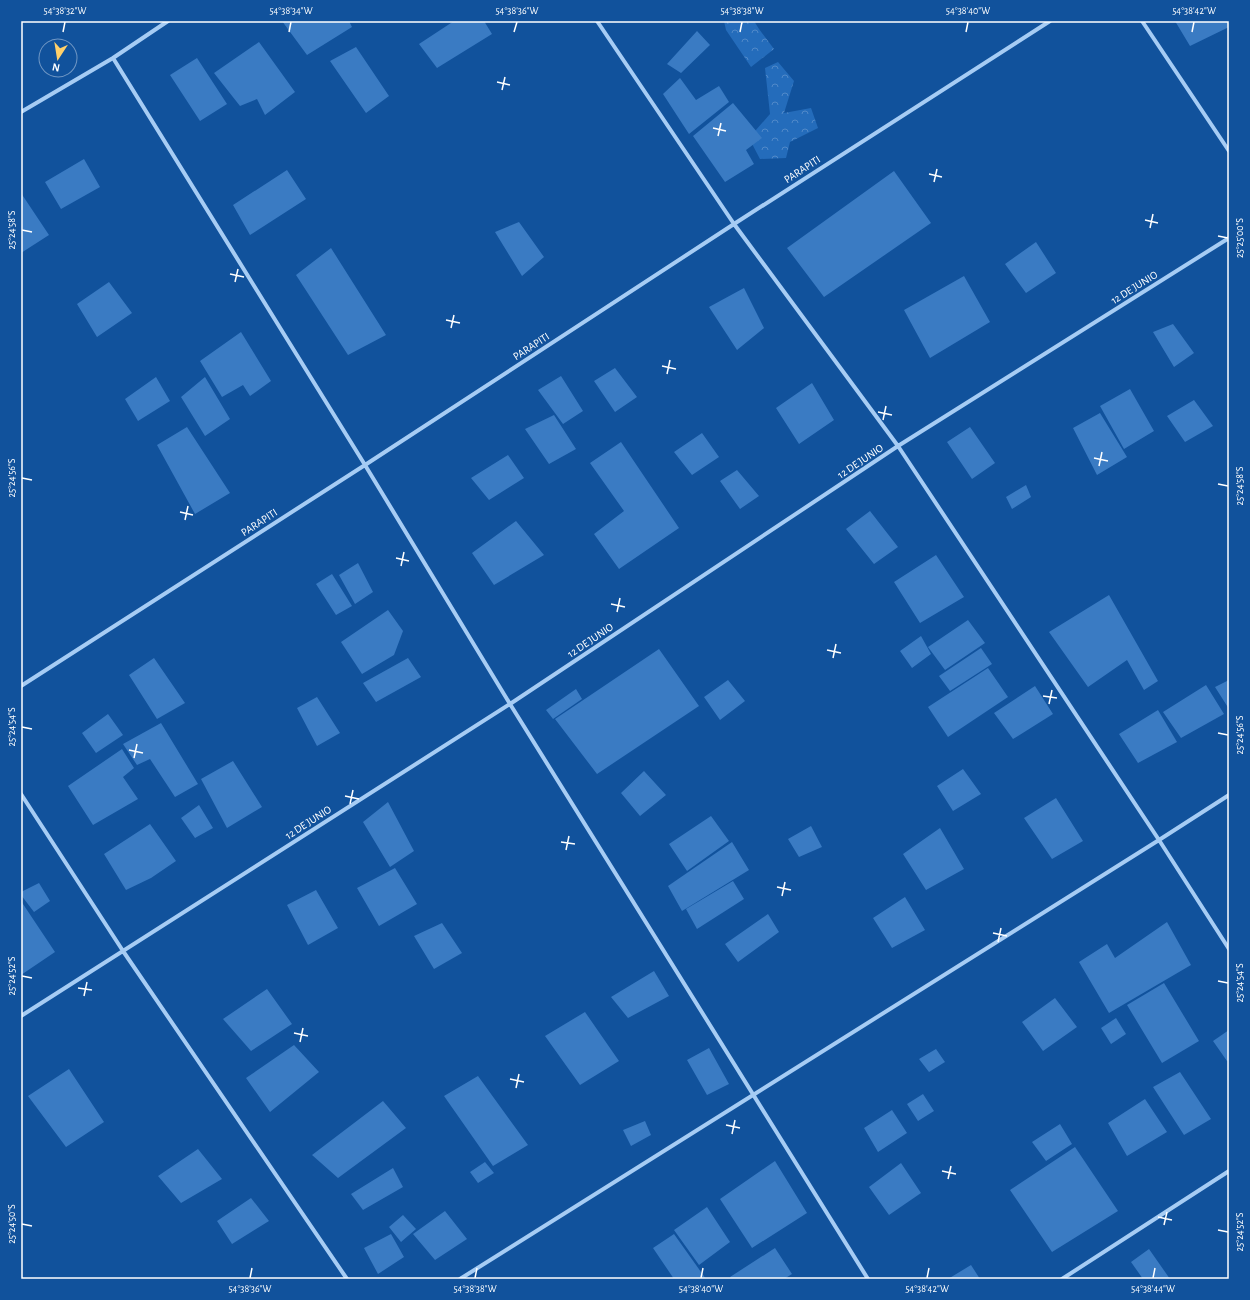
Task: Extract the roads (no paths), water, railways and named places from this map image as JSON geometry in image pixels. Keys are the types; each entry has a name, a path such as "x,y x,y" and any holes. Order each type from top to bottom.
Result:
{"street":[{"path":"21,112 113,58 168,21"},
{"path":"597,21 734,224 898,446 1159,840 1229,949"},
{"name":"PARAPITI","path":"21,686 1050,21"},
{"path":"1142,21 1229,151"},
{"path":"113,58 365,465 510,704 868,1279"},
{"name":"12 DE JUNIO","path":"21,1016 510,704 898,446 1229,238"},
{"path":"21,794 123,951 347,1279"},
{"path":"460,1279 1229,795"},
{"path":"1062,1279 1229,1171"}]}
